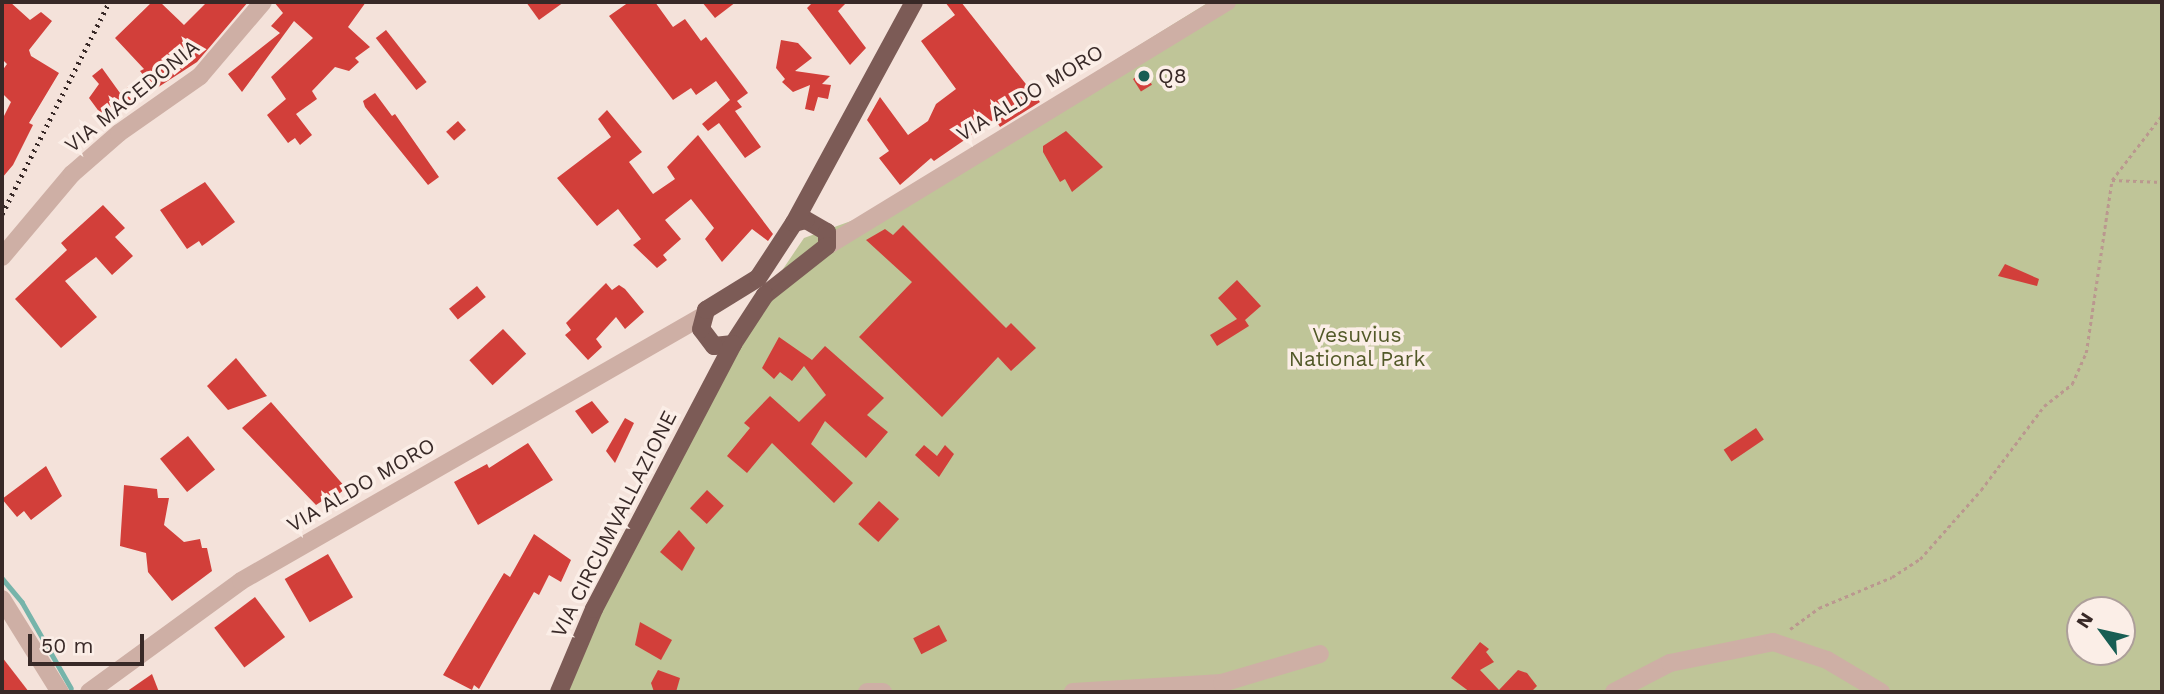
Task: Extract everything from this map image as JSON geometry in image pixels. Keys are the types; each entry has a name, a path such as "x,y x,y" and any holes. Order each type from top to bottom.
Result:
{"main road":[{"path":"701,317 758,278 794,223 914,2"},
{"path":"815,185 820,225 827,246"},
{"path":"794,223 820,225"},
{"name":"VIA CIRCUMVALLAZIONE","path":"559,692 594,610 733,344 765,295 827,246"},
{"name":"VIA CIRCUMVALLAZIONE","path":"701,317 710,343 714,379"},
{"path":"710,343 733,344"}],"street":[{"name":"VIA MACEDONIA","path":"2,257 72,174 119,133 200,76 263,2"},
{"name":"VIA ALDO MORO","path":"827,246 1227,2"},
{"name":"VIA ALDO MORO","path":"820,225 858,226"},
{"name":"VIA ALDO MORO","path":"89,692 241,580 701,317"},
{"path":"668,336 710,343"},
{"path":"2,599 60,692"},
{"path":"1615,692 1670,663 1773,642 1827,660 1881,692"},
{"path":"1073,692 1222,683 1320,654"},
{"path":"867,692 883,692"}],"path":[{"path":"1773,642 1819,608 1892,577 1920,559 1981,490 2044,406 2072,384 2085,353 2105,201 2112,180 2162,115"},
{"path":"2112,180 2162,182"}],"green space":[{"name":"Vesuvius National Park","path":"1209,2 2162,2 2162,692 553,692 606,566 705,384 804,238 862,217"}],"building":[{"path":"2,2 10,2 30,20 41,12 52,21 29,50 31,56 59,73 29,123 33,125 13,165 2,178 2,120 11,102 2,93 2,71 7,64 2,59"},
{"path":"152,2 160,2 184,25 207,2 248,2 197,62 106,121 89,98 99,84 92,76 102,68 120,93 144,76 140,71 144,69 115,38"},
{"path":"274,2 366,2 348,27 370,47 355,58 359,62 349,71 335,67 312,91 317,99 296,114 312,135 300,145 295,138 288,143 267,115 286,99 271,77 313,38 294,21 242,92 228,74 280,33 271,26 283,13"},
{"path":"526,2 564,2 539,20"},
{"path":"629,2 655,2 673,27 685,19 701,41 706,37 748,93 737,101 742,107 735,111 761,147 745,158 719,123 708,131 702,124 730,100 716,81 696,95 691,88 673,100 609,16"},
{"path":"702,2 736,2 715,18"},
{"path":"813,2 847,2 838,11 866,48 850,65 807,8"},
{"path":"945,2 961,2 1040,102 1000,127 995,119 934,161 931,158 900,185 879,158 889,151 867,120 880,97 908,135 928,121 936,104 956,89 921,41 955,15"},
{"path":"386,30 427,82 416,90 376,38"},
{"path":"781,40 798,43 812,58 795,71 830,76 822,84 831,85 828,99 818,97 814,111 805,109 810,85 793,92 782,82 785,79 776,68"},
{"path":"1144,72 1152,85 1141,92 1133,79"},
{"path":"375,93 392,116 395,114 439,177 428,185 365,107 363,101"},
{"path":"607,110 642,152 629,162 653,194 675,179 667,167 698,135 773,234 768,241 752,229 722,262 705,239 714,228 691,199 665,220 681,239 663,255 667,260 657,268 633,245 641,239 618,209 597,226 557,178 611,137 598,119"},
{"path":"458,121 466,130 454,141 446,132"},
{"path":"1066,131 1103,167 1072,192 1065,179 1060,182 1043,152 1043,146"},
{"path":"205,182 235,222 202,246 199,241 187,249 160,210"},
{"path":"103,205 125,228 115,237 133,256 112,275 96,257 65,281 97,317 61,348 15,299 67,250 61,243"},
{"path":"903,225 1006,328 1011,323 1036,348 1011,371 998,357 942,417 859,337 912,282 866,240 885,229 893,235"},
{"path":"2005,264 2039,279 2037,286 1998,276"},
{"path":"1237,280 1261,306 1245,320 1249,326 1217,346 1210,335 1237,319 1218,298"},
{"path":"606,283 612,290 619,285 625,289 644,312 625,329 616,317 596,339 602,347 588,360 565,335 571,330 566,323"},
{"path":"477,286 486,297 458,320 449,309"},
{"path":"503,329 526,354 493,385 469,360"},
{"path":"779,337 812,360 825,346 884,398 867,415 888,432 866,458 825,421 811,444 853,483 834,503 772,443 747,473 727,456 750,428 744,423 770,396 799,422 826,395 804,366 792,381 780,372 774,379 762,368"},
{"path":"236,358 267,396 228,410 207,386"},
{"path":"592,401 609,422 592,434 575,411"},
{"path":"271,402 346,488 334,498 331,495 316,505 242,428"},
{"path":"625,418 634,423 615,463 606,451"},
{"path":"1756,428 1764,440 1731,461 1724,450"},
{"path":"188,436 215,469 187,492 160,459"},
{"path":"528,443 553,480 478,525 454,482 487,464 489,468"},
{"path":"924,445 937,456 945,445 954,454 939,477 915,455"},
{"path":"46,466 62,496 31,520 24,511 17,517 2,499"},
{"path":"124,485 157,489 158,498 169,498 164,525 184,542 200,539 202,548 207,548 212,571 172,601 148,572 146,553 120,546"},
{"path":"707,490 724,506 707,524 690,508"},
{"path":"879,501 899,519 878,542 858,524"},
{"path":"679,530 695,548 682,571 660,552"},
{"path":"534,534 571,560 561,582 549,575 539,595 534,592 479,689 474,685 472,690 443,675 504,573 510,577"},
{"path":"328,554 353,597 310,622 285,579"},
{"path":"255,597 285,637 244,668 214,628"},
{"path":"640,622 672,640 661,660 635,645"},
{"path":"939,625 947,641 921,654 913,638"},
{"path":"1480,642 1489,649 1486,652 1494,662 1480,670 1499,690 1518,670 1527,673 1537,686 1531,692 1470,692 1451,678"},
{"path":"2,657 29,692 2,692"},
{"path":"658,670 680,678 676,692 654,692 651,683"},
{"path":"152,674 159,692 126,692"}],"waterway":[{"path":"2,578 22,602 71,688"}],"railway":[{"path":"2,214 109,2"}],"place":[{"name":"Q8","path":"1144,76"}]}
